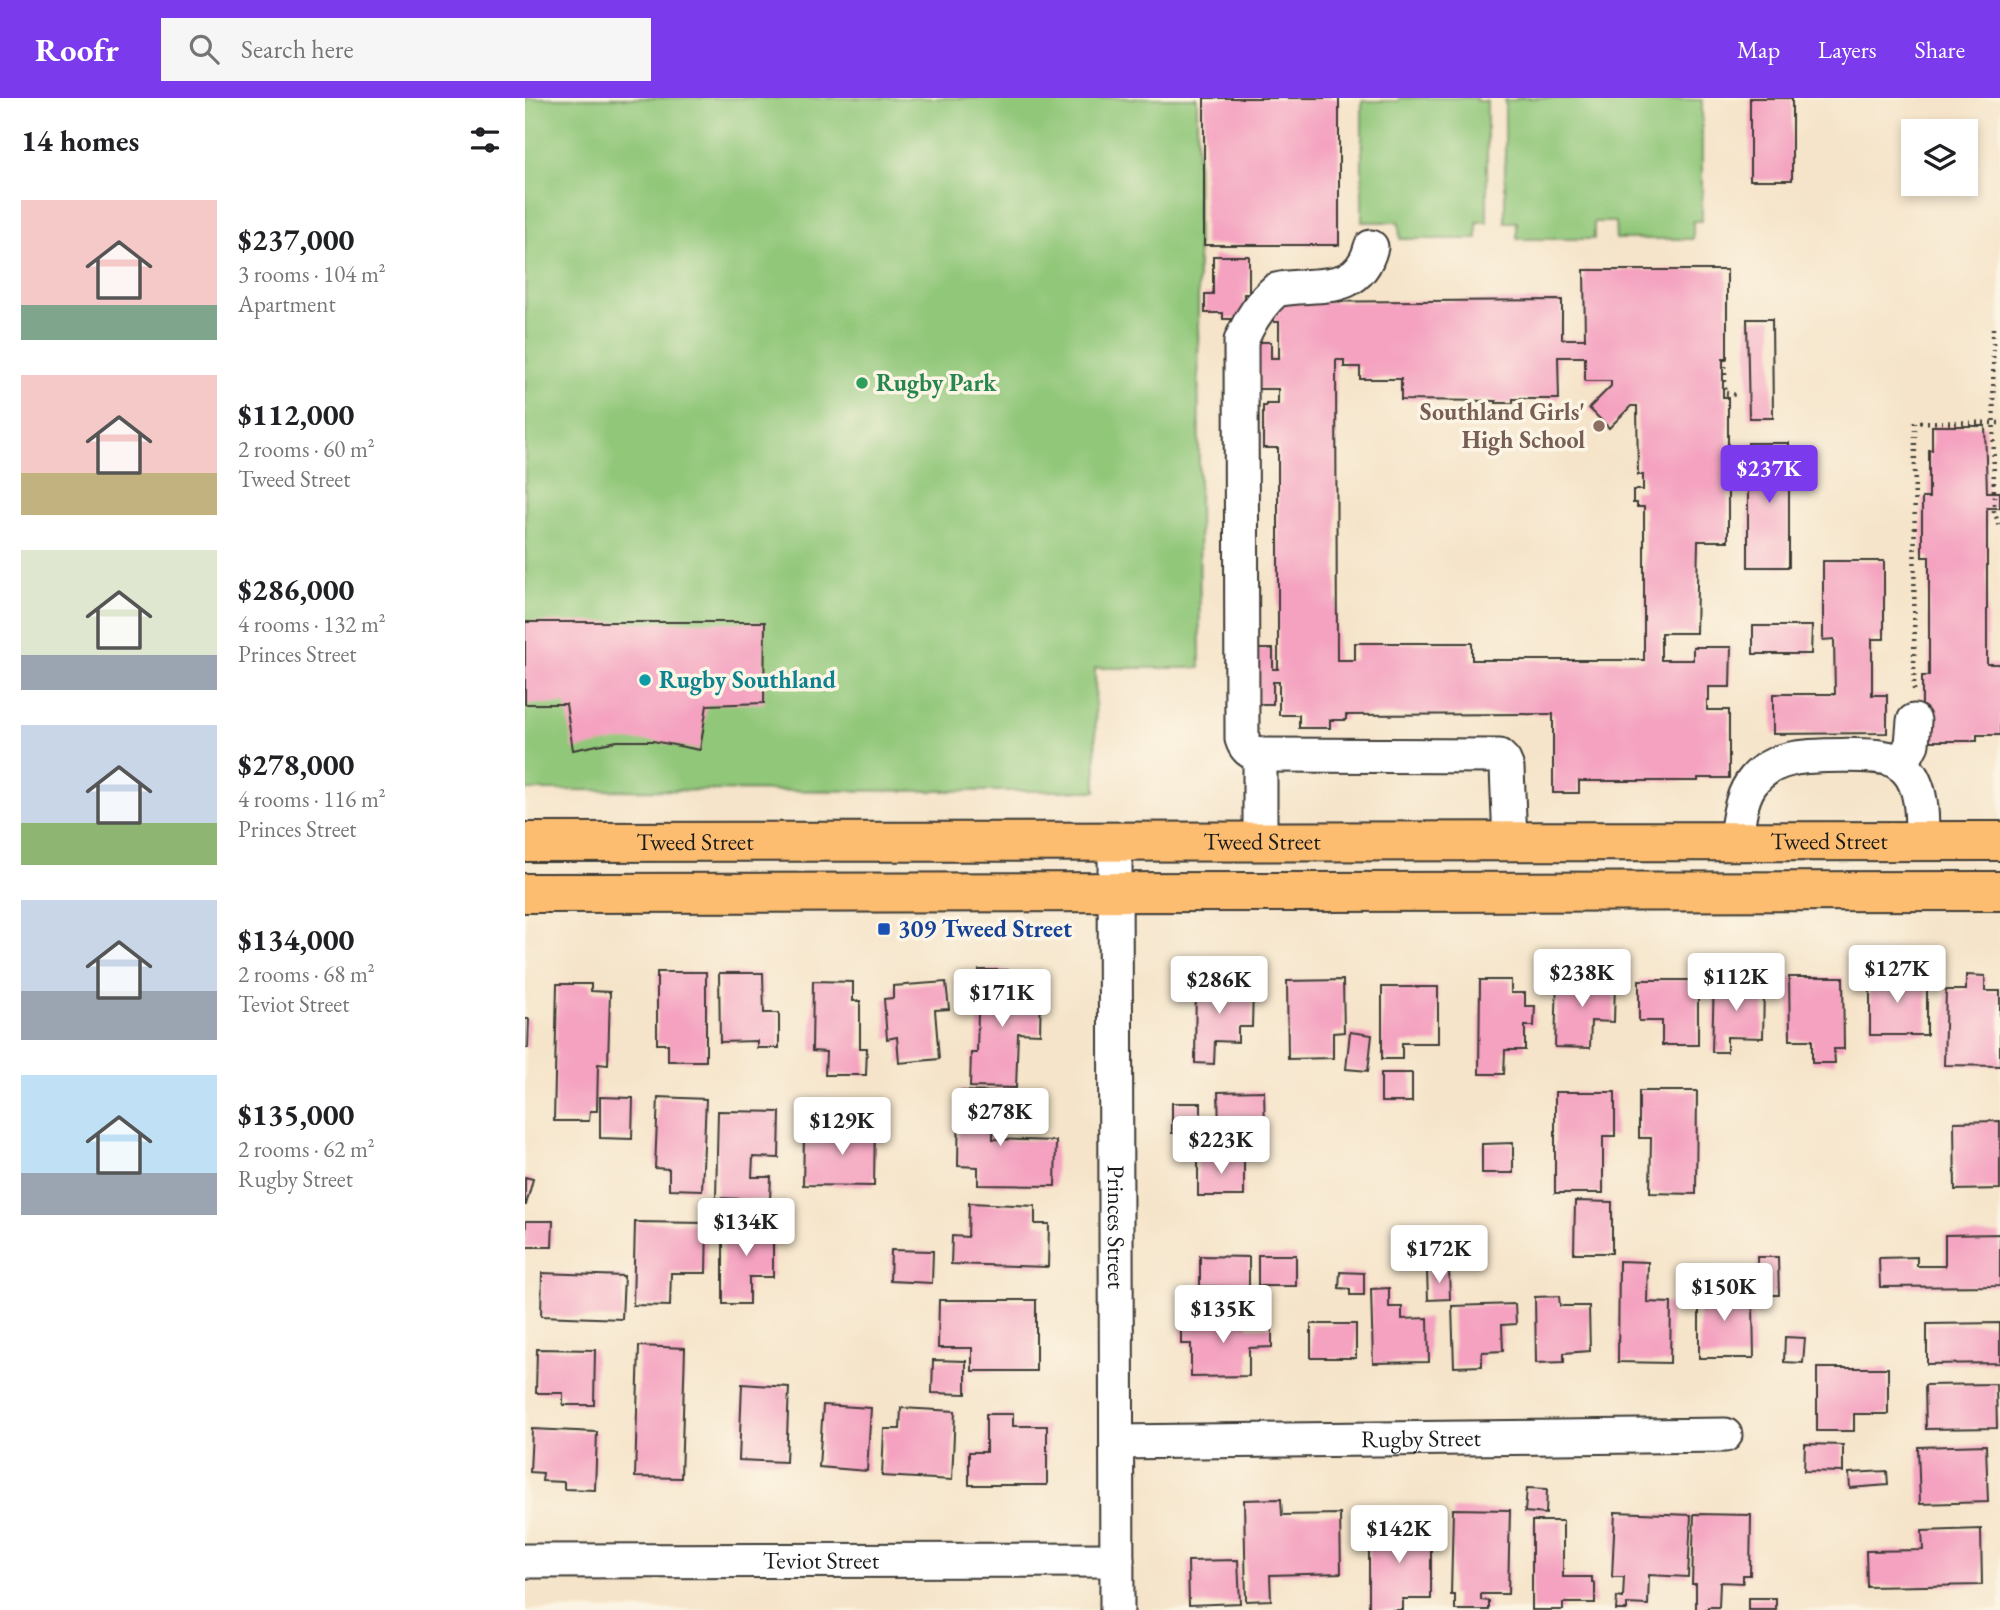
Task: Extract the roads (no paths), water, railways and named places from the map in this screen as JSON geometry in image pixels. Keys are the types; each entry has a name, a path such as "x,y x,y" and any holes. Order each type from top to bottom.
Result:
{"main road":[{"name":"Tweed Street","path":"525,842 2000,841"},
{"name":"Tweed Street","path":"525,893 2000,891"}],"street":[{"path":"1371,247 1359,270 1339,284 1276,290 1248,325 1241,341 1241,727 1244,747 1260,755 1499,756 1507,768 1510,842"},
{"path":"1901,765 1912,744 1914,721"},
{"path":"1260,755 1260,842"},
{"path":"1735,841 1742,806 1751,783 1772,765 1791,758 1873,756 1892,759 1915,781 1922,821 1922,841"},
{"name":"Princes Street","path":"1115,842 1117,1610"},
{"name":"Rugby Street","path":"1117,1442 1725,1435"},
{"name":"Teviot Street","path":"525,1561 1117,1560"}],"place":[{"name":"Rugby Park","path":"862,383"},
{"name":"Southland Girls' High School","path":"1599,426"},
{"name":"Rugby Southland","path":"645,680"},
{"name":"309 Tweed Street","path":"884,929"}]}
